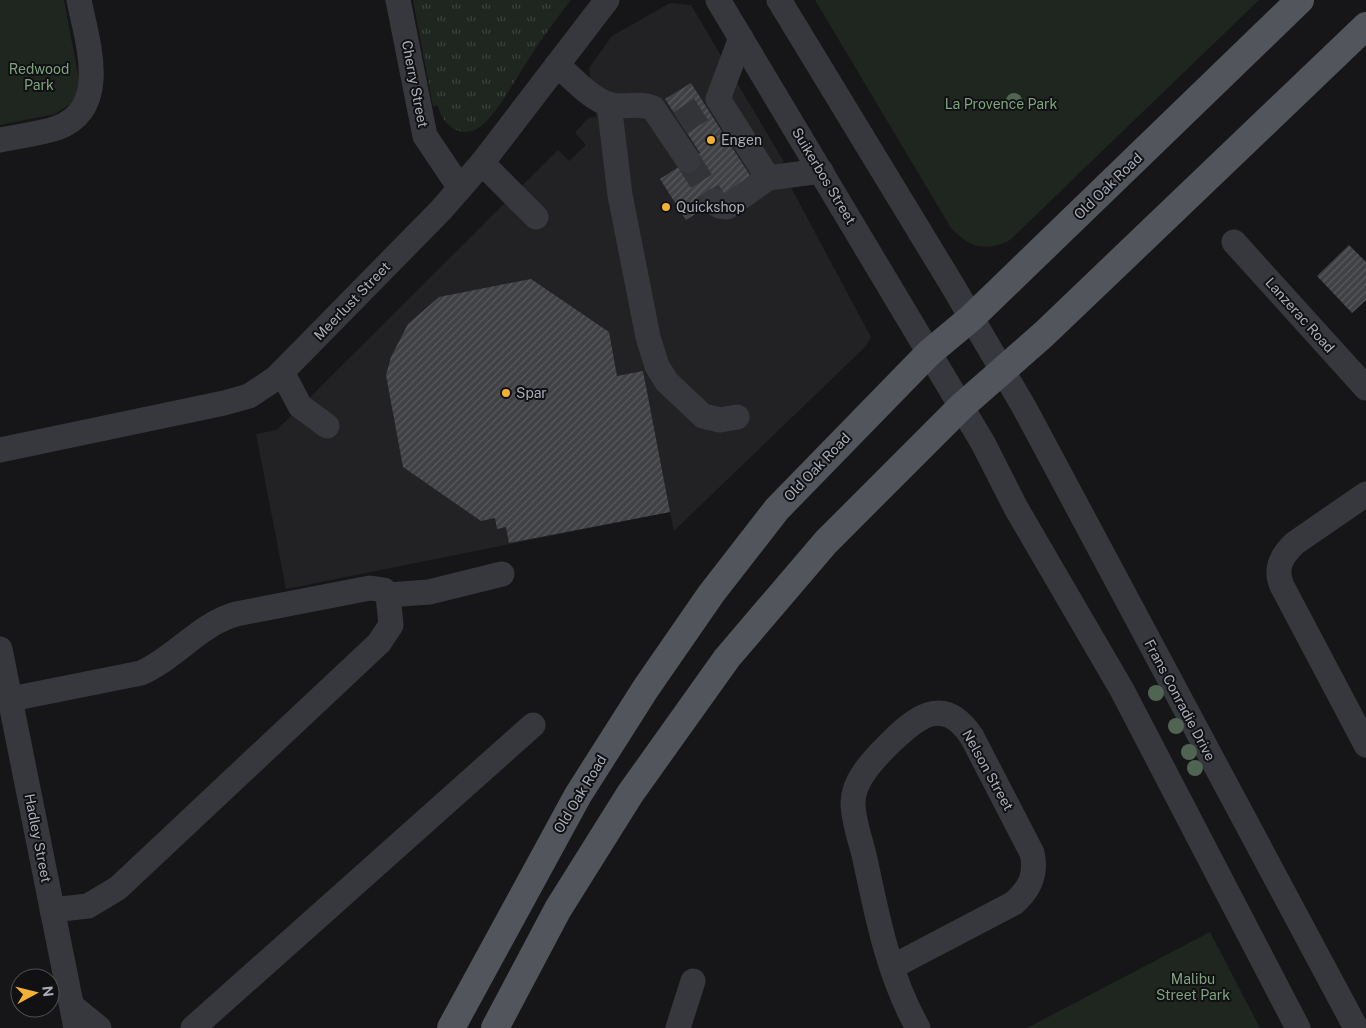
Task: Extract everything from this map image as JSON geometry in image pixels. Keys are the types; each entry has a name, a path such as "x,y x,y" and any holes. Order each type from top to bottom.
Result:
{"main road":[{"name":"Old Oak Road","path":"451,1028 578,795 646,688 711,594 777,509 929,352 971,318 1300,0"},
{"path":"495,1028 558,909 630,794 727,658 826,542 962,406 1002,372 1366,26"}],"street":[{"path":"0,140 58,127 68,122 84,106 92,79 80,0"},
{"name":"Cherry Street","path":"398,0 425,136 460,188"},
{"name":"Meerlust Street","path":"0,450 235,400 256,392 282,372 460,188 482,163 607,0"},
{"name":"Suikerbos Street","path":"718,0 962,406"},
{"path":"779,0 828,78 971,318"},
{"path":"742,38 712,102 768,178"},
{"path":"557,65 599,100 609,104 645,105 653,108 675,126 688,160"},
{"path":"609,104 618,180 648,337 657,366 667,382 703,416 720,420 737,417"},
{"path":"482,163 536,217"},
{"path":"714,201 719,206 727,207 768,178 821,171"},
{"name":"Lanzerac Road","path":"1234,242 1366,388"},
{"name":"Frans Conradie Drive","path":"971,318 1024,408 1356,1028"},
{"path":"282,372 300,406 327,426"},
{"path":"962,406 1016,508 1122,690 1298,1028"},
{"path":"1366,494 1295,543 1285,553 1278,572 1282,586 1366,746"},
{"path":"388,595 429,592 502,574"},
{"path":"9,714 45,692 128,676 149,669 231,615 370,588 384,590 388,595 391,625 379,643 118,888 88,906 52,910"},
{"name":"Hadley Street","path":"0,649 9,714 74,1017"},
{"name":"Nelson Street","path":"892,967 1014,903 1028,889 1034,874 1032,853 972,737 959,721 944,714 923,716 909,723 863,774 854,797 855,813 870,883 892,967 918,1028"},
{"path":"193,1028 533,725"},
{"path":"678,1028 693,981"},
{"path":"74,1017 99,1028"}],"shaded area":[{"path":"670,3 691,5 784,162 779,165 871,337 866,346 674,531 670,512 286,589 256,434 277,430 558,150 569,161 586,145 575,133 588,118 596,117 589,68 612,36"}],"green space":[{"name":"Redwood Park","path":"0,0 64,0 79,80 75,97 70,104 55,114 0,125"},
{"path":"413,0 571,0 538,45 492,115 481,126 467,132 454,129 448,125 438,106 433,106"},
{"name":"La Provence Park","path":"815,0 1259,0 1010,240 985,247 971,244 951,228"},
{"name":"Malibu Street Park","path":"1210,932 1260,1028 1027,1028 1206,934"}],"building":[{"path":"691,83 751,177 686,220 660,179 700,153 665,99"},
{"path":"1349,245 1366,262 1366,300 1352,313 1317,276"},
{"path":"531,279 609,332 617,376 643,371 670,512 509,543 506,527 497,529 495,518 481,521 403,467 386,375 391,357 408,324 439,297"}],"tunnel":[{"path":"680,123 706,106"},
{"path":"688,160 714,201"}],"place":[{"name":"Engen","path":"711,140"},
{"name":"Quickshop","path":"666,207"},
{"name":"Spar","path":"506,393"}]}
